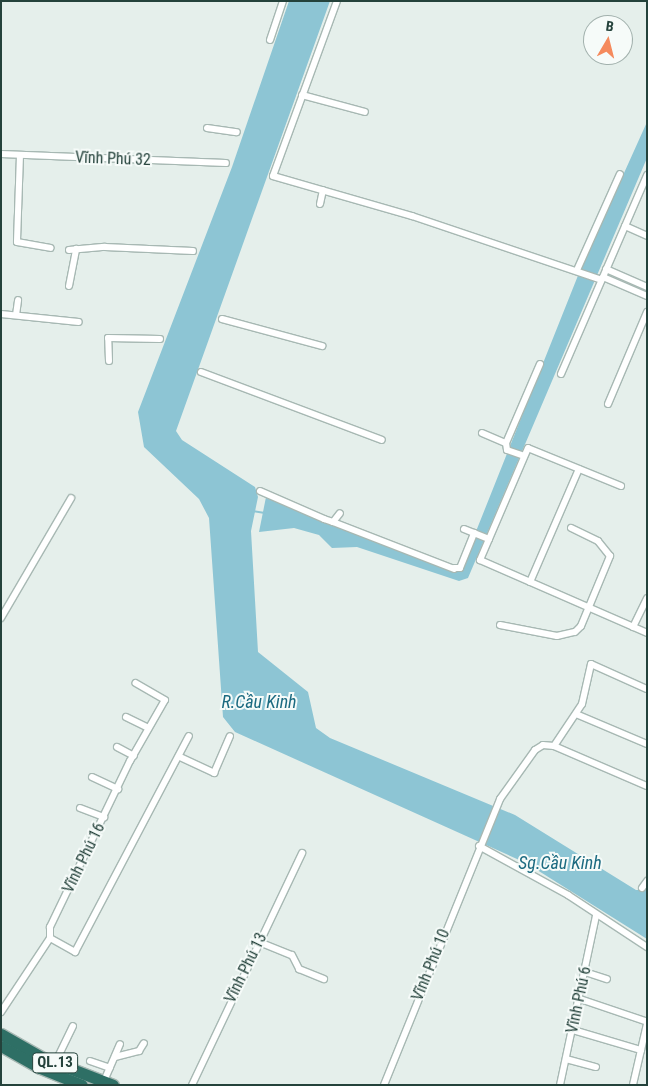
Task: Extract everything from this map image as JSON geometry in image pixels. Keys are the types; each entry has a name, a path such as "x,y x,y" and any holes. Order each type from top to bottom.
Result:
{"highway":[{"name":"QL.13","path":"1,1034 56,1063 108,1083"},
{"name":"QL.13","path":"1,1046 76,1084"}],"street":[{"path":"270,40 283,1"},
{"path":"337,1 273,176 578,270 647,296"},
{"path":"302,95 365,112"},
{"path":"207,128 237,132"},
{"name":"Vĩnh Phú 32","path":"1,154 226,164"},
{"path":"20,155 17,242 50,248"},
{"path":"578,270 620,174"},
{"path":"561,374 647,175"},
{"path":"320,204 323,190"},
{"path":"625,226 647,236"},
{"path":"69,286 76,249"},
{"path":"69,250 193,251"},
{"path":"606,269 647,287"},
{"path":"16,315 18,300"},
{"path":"608,404 647,312"},
{"path":"1,314 79,322"},
{"path":"222,319 322,346"},
{"path":"109,362 108,338 160,340"},
{"path":"507,446 540,364"},
{"path":"201,372 382,440"},
{"path":"482,433 522,456"},
{"path":"621,486 528,448 522,456 487,538 480,560 647,633"},
{"path":"530,582 579,469"},
{"path":"260,491 333,522 454,568 460,568 475,533"},
{"path":"1,618 28,577 71,498"},
{"path":"333,522 340,512"},
{"path":"500,625 536,634 567,635 578,630 610,556 598,541 571,528"},
{"path":"464,529 487,538"},
{"path":"634,627 647,598"},
{"path":"647,689 591,664 590,679 576,714 554,746 647,786"},
{"name":"Vĩnh Phú 16","path":"1,1012 50,938 50,927 134,756 165,700 135,683"},
{"path":"576,714 647,744"},
{"path":"126,717 149,728"},
{"path":"50,938 76,952 180,757 189,736"},
{"path":"180,757 214,773 230,736"},
{"name":"Vĩnh Phú 10","path":"384,1085 499,801 535,750 543,745 554,746"},
{"path":"117,747 134,756"},
{"path":"92,777 118,788"},
{"path":"80,808 104,816"},
{"path":"480,844 568,895 647,947"},
{"name":"Vĩnh Phú 13","path":"192,1085 258,942 302,853"},
{"path":"642,888 647,881"},
{"name":"Vĩnh Phú 6","path":"560,1085 580,999 596,915"},
{"path":"258,942 292,955 299,969 324,980"},
{"path":"585,972 608,979"},
{"path":"580,999 646,1022 633,1085"},
{"path":"56,1063 73,1026"},
{"path":"573,1030 641,1050"},
{"path":"115,1056 139,1051 144,1043"},
{"path":"108,1083 110,1068 120,1044"},
{"path":"566,1059 596,1067"},
{"path":"90,1061 110,1068"}],"water":[{"name":"R.Cầu Kinh","path":"289,1 330,1 176,431 182,440 255,487 258,497 251,531 258,652 308,692 316,728 330,738 515,815 636,890 647,890 647,939 526,863 235,732 223,717 209,518 199,499 144,447 138,412 232,167"},
{"path":"647,122 647,158 468,578 459,581 357,547 332,548 319,535 294,528 259,532 266,497 461,569 579,273"}],"waterway":[{"path":"252,511 265,513"}],"water label":[{"name":"Sg.Cầu Kinh","path":"560,863"}]}
